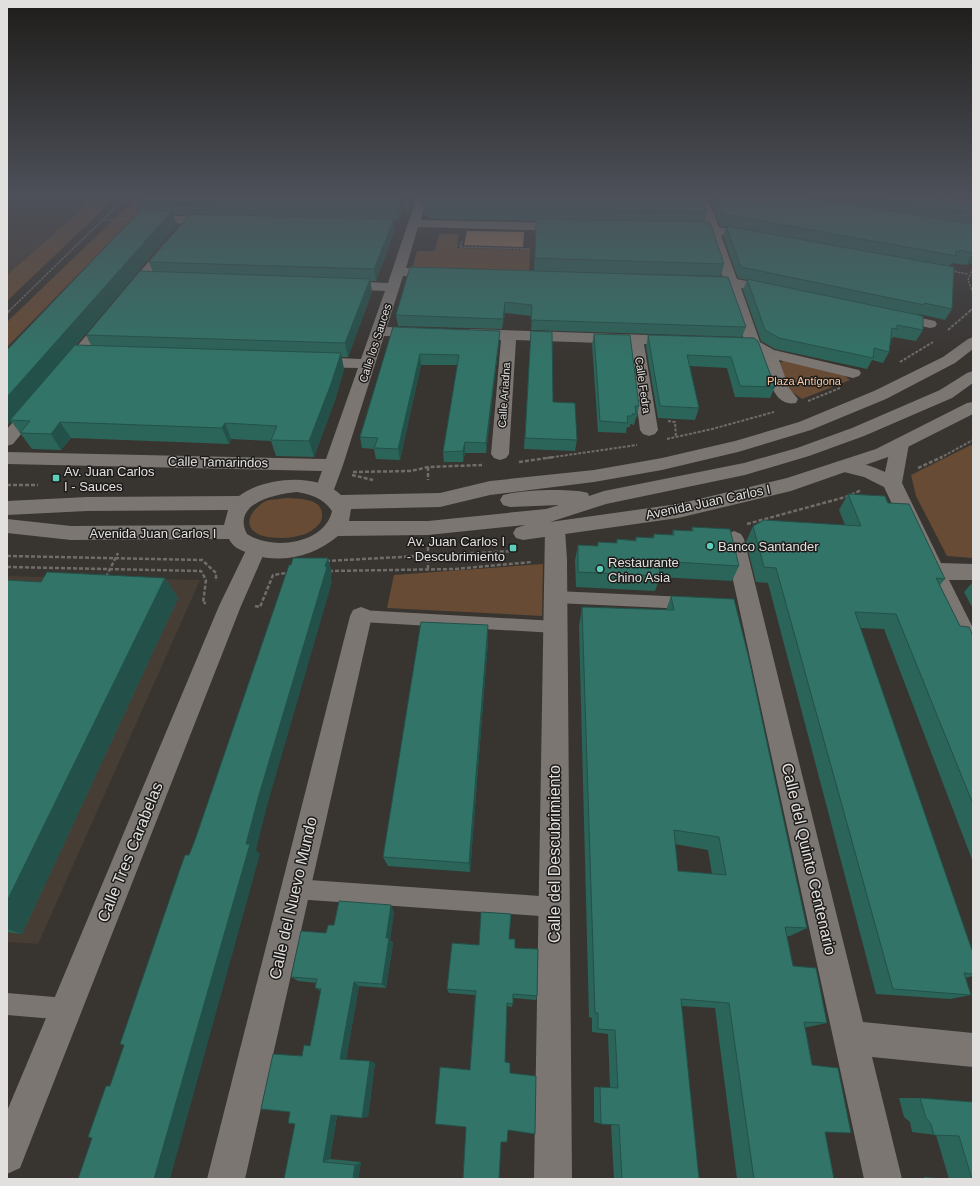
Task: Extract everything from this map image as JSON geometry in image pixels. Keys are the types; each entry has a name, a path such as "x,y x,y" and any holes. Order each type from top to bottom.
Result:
{"street":[{"path":"60,377 164,251"},
{"name":"Calle los Sauces","path":"331,496 334,465 396,279 402,251"},
{"path":"720,251 753,344"},
{"path":"330,284 454,274"},
{"path":"142,279 157,279"},
{"path":"684,281 731,282 785,293"},
{"path":"884,314 930,324"},
{"path":"379,331 438,333"},
{"path":"454,333 690,342"},
{"name":"Calle Ariadna","path":"500,454 509,335"},
{"name":"Calle Fedra","path":"636,340 649,430"},
{"name":"Avenida Juan Carlos I","path":"440,500 490,488 594,476 662,464 738,446 805,426 880,395 949,360 973,342"},
{"path":"722,343 753,344 769,354 853,373"},
{"path":"79,354 95,354"},
{"path":"769,354 781,390 790,399"},
{"path":"302,361 368,364"},
{"name":"Avenida Juan Carlos I","path":"333,529 428,528 546,516 604,498 745,469 803,452 858,432 946,394 973,376"},
{"path":"7,440 46,394"},
{"name":"Avenida Juan Carlos I","path":"428,528 497,536 555,529 685,509 792,484 882,453 973,407"},
{"path":"900,444 890,480 973,652"},
{"name":"Calle Tamarindos","path":"7,458 334,465"},
{"path":"843,466 869,472 890,480"},
{"path":"297,485 331,496 342,510 340,520 333,529 314,544 300,548 287,550 245,541 235,516 250,497 265,490 279,487 297,485"},
{"path":"7,493 30,494 87,504"},
{"name":"Avenida Juan Carlos I","path":"331,496 492,501 540,498 604,498"},
{"path":"7,508 87,504 244,503"},
{"name":"Avenida Juan Carlos I","path":"7,526 71,533 245,541"},
{"name":"Calle del Descubrimiento","path":"553,1179 556,627 555,529"},
{"name":"Calle del Quinto Centenario","path":"738,532 741,605 851,1038 883,1179"},
{"name":"Avenida Juan Carlos I","path":"7,541 71,533"},
{"name":"Calle Tres Carabelas","path":"7,1155 230,606 245,541"},
{"path":"933,571 973,572"},
{"name":"Calle del Nuevo Mundo","path":"226,1179 294,889 361,616"},
{"path":"851,1038 973,1050"}],"lane":[{"path":"556,597 703,603"},
{"path":"361,616 556,627"},
{"path":"294,889 554,907"},
{"path":"7,1004 66,1009"}],"path":[{"path":"7,314 70,251"},
{"path":"973,268 968,274 969,287 973,293"},
{"path":"945,270 968,274"},
{"path":"676,430 676,437"},
{"path":"738,532 849,496 890,480 944,456 973,440"},
{"path":"325,571 455,569 556,560"},
{"path":"7,567 201,571 206,580 203,603 230,606 260,606 273,575 288,573"}],"shaded area":[{"path":"7,251 33,251 7,275"},
{"path":"7,576 200,580 38,944 7,942"}],"green space":[{"path":"34,251 59,251 7,301 7,275"},
{"path":"81,251 101,251 7,347 7,322"},
{"path":"417,251 530,251 529,272 412,269"},
{"name":"Plaza Antígona","path":"784,361 841,373 850,380 802,399 788,389 779,365"},
{"path":"971,445 973,446 973,558 947,556 916,496 911,475"},
{"path":"274,499 304,499 314,502 321,509 321,522 306,534 283,538 260,535 251,528 249,524 250,519 254,510 262,503"},
{"path":"543,564 542,616 387,608 394,575"}],"building":[{"path":"101,251 136,251 7,397 7,350"},
{"path":"158,251 381,251 374,269 149,262"},
{"path":"535,251 720,251 724,264 535,258"},
{"path":"735,251 867,251 954,267 952,309 924,303 924,305 741,267"},
{"path":"930,251 956,251 956,256"},
{"path":"410,267 728,277 746,327 531,320 532,305 505,302 503,319 396,315"},
{"path":"140,271 370,279 345,343 86,335"},
{"path":"747,279 923,316 923,330 897,325 897,329 892,328 889,352 874,348 873,358 779,338 765,330"},
{"path":"393,327 500,331 486,443 465,442 463,451 443,452 459,355 420,354 398,449 374,448 378,438 360,437"},
{"path":"531,331 552,332 553,402 575,403 577,440 525,438"},
{"path":"594,334 630,335 639,406 635,406 636,414 627,416 628,423 600,421"},
{"path":"648,335 754,338 758,341 775,387 740,386 731,357 687,355 699,408 660,406"},
{"path":"75,345 341,353 309,441 271,440 277,426 225,423 222,428 60,422 51,434 20,433 30,421 10,420"},
{"path":"848,494 885,496 888,503 909,504 945,579 936,578 960,626 969,627 973,636 973,804 896,614 855,612 973,953 973,974 964,973 971,995 893,989 776,568 764,567 753,526 764,520 861,526"},
{"path":"692,527 730,529 739,566 658,561 660,576 578,572 578,545 598,546 598,542 617,543 617,539 636,541 636,537 654,538 654,534 674,535 673,530 693,531"},
{"path":"293,558 328,558 325,566 327,567 259,795 246,844 250,844 154,1179 78,1179 92,1138 88,1137 106,1086 110,1086 124,1045 120,1044 179,872 185,855 189,855 195,840 289,565 291,565"},
{"path":"47,572 165,578 7,901 7,580 41,582"},
{"path":"671,596 734,599 749,659 807,928 785,927 793,966 816,968 827,1023 804,1022 812,1065 838,1068 851,1133 825,1132 834,1179 754,1179 729,1003 681,999 699,1179 622,1179 619,1125 601,1124 600,1087 618,1088 615,1030 598,1029 598,1013 595,1013 582,607 674,610","holes":["674,830 719,837 726,875 678,871"]},
{"path":"421,622 488,625 469,863 383,857"},
{"path":"339,901 391,905 386,938 389,938 382,984 354,982 340,1059 370,1061 362,1118 331,1115 323,1162 355,1165 353,1179 284,1179 295,1124 288,1123 290,1112 261,1109 273,1054 302,1056 304,1045 310,1046 321,989 315,988 317,979 291,977 301,931 326,933 328,925 334,925"},
{"path":"481,912 511,914 509,939 515,939 515,948 538,949 537,996 513,994 513,1004 507,1003 505,1062 510,1063 510,1073 536,1076 535,1134 508,1130 507,1142 501,1142 499,1179 463,1179 466,1127 435,1124 440,1067 470,1070 476,991 447,989 452,943 479,945"},
{"path":"920,1098 973,1102 973,1179 959,1136 934,1135 931,1124 926,1118"}],"place":[{"name":"Av. Juan Carlos I - Sauces","path":"56,478"},
{"name":"Banco Santander","path":"710,546"},
{"name":"Av. Juan Carlos I - Descubrimiento","path":"513,548"},
{"name":"Restaurante Chino Asia","path":"600,569"}]}
